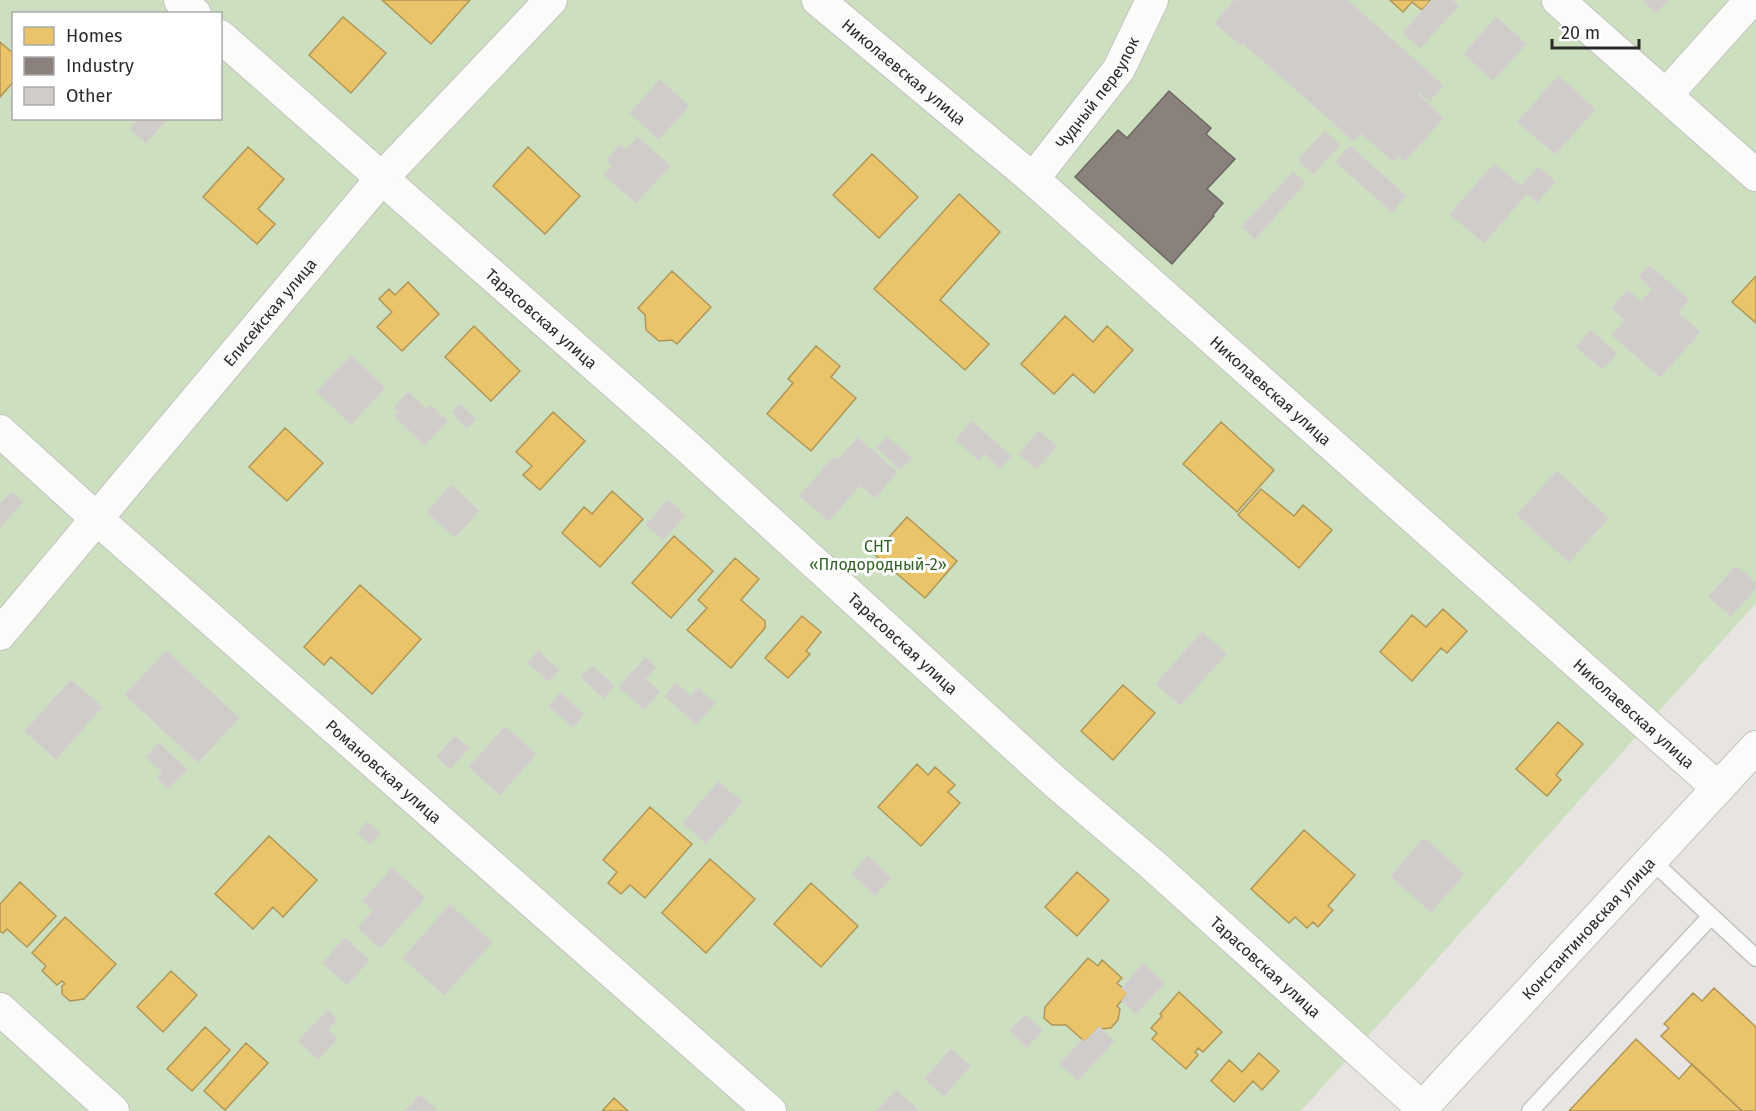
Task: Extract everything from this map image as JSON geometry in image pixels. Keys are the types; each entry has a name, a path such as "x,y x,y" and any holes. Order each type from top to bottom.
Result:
{"street":[{"path":"180,0 193,12"},
{"name":"Елисейская улица","path":"0,634 382,178 551,0"},
{"name":"Николаевская улица","path":"818,0 1034,179 1718,788"},
{"name":"Чудный переулок","path":"1034,179 1119,69 1152,0"},
{"path":"1558,0 1756,175"},
{"path":"1666,95 1751,0"},
{"name":"Тарасовская улица","path":"222,38 681,441 1054,781 1154,866 1421,1109"},
{"name":"Романовская улица","path":"0,430 97,519 770,1111"},
{"name":"Константиновская улица","path":"1421,1109 1756,747"},
{"path":"0,1009 113,1111"}],"lane":[{"path":"1651,860 1756,958"},
{"path":"1530,1111 1711,916"}],"green space":[{"name":"СНТ «Плодородный-2»","path":"0,0 1756,0 1756,603 1301,1111 0,1111"}],"building: Homes":[{"path":"382,0 470,0 431,44"},
{"path":"1390,0 1431,0 1422,10 1412,2 1403,12"},
{"path":"343,17 386,53 351,93 309,55"},
{"path":"0,42 12,52 12,83 0,97"},
{"path":"248,147 284,179 258,209 275,224 257,244 203,197"},
{"path":"528,147 580,196 545,234 493,186"},
{"path":"872,154 918,197 879,238 833,195"},
{"path":"959,194 1000,232 940,300 989,344 965,370 874,289"},
{"path":"672,271 711,307 677,344 672,340 659,341 646,330 645,315 638,308"},
{"path":"1756,276 1756,323 1732,302"},
{"path":"408,282 439,314 402,351 377,327 392,312 379,299 389,289 395,295"},
{"path":"1065,316 1093,342 1107,326 1133,350 1094,393 1073,374 1054,394 1021,364"},
{"path":"474,326 520,371 491,401 445,357"},
{"path":"816,346 840,366 831,377 856,398 811,451 767,414 793,383 788,379"},
{"path":"553,412 585,441 540,490 523,475 532,466 516,452"},
{"path":"1221,422 1274,470 1237,512 1183,464"},
{"path":"285,428 323,463 287,501 249,467"},
{"path":"1261,489 1294,516 1303,505 1332,530 1299,568 1238,515"},
{"path":"612,491 643,519 600,567 562,533 584,507 592,514"},
{"path":"907,517 957,561 925,598 874,554"},
{"path":"674,536 713,571 671,618 632,583"},
{"path":"735,558 759,579 741,600 765,621 765,628 731,668 687,630 707,608 698,600"},
{"path":"360,585 421,639 372,694 331,657 324,665 304,647"},
{"path":"1443,609 1467,631 1447,653 1441,648 1412,681 1380,652 1412,615 1426,627"},
{"path":"802,616 821,632 806,651 810,654 788,678 765,658"},
{"path":"1123,685 1155,713 1113,760 1081,731"},
{"path":"1558,722 1583,744 1556,775 1561,780 1547,796 1516,769"},
{"path":"917,764 928,775 935,767 955,785 948,792 960,803 921,846 878,807"},
{"path":"650,807 692,844 645,898 630,885 621,894 608,883 617,872 603,860"},
{"path":"1304,830 1355,875 1328,906 1333,910 1318,927 1313,922 1307,928 1295,917 1289,923 1251,889"},
{"path":"269,836 317,880 283,917 273,907 253,929 215,894"},
{"path":"710,859 755,899 706,953 662,913"},
{"path":"1077,872 1109,900 1077,936 1045,907"},
{"path":"20,882 56,916 27,947 7,929 3,933 0,931 0,904"},
{"path":"811,883 858,926 821,967 774,924"},
{"path":"65,917 116,964 84,999 70,1001 62,994 62,986 65,984 62,981 57,985 42,971 46,966 32,953"},
{"path":"1088,958 1098,966 1102,960 1122,978 1117,983 1128,993 1117,1006 1120,1009 1118,1020 1111,1028 1101,1029 1099,1027 1085,1042 1066,1025 1052,1025 1044,1018 1045,1007"},
{"path":"171,971 197,995 163,1032 137,1007"},
{"path":"1714,988 1756,1027 1756,1111 1742,1111 1661,1036 1669,1028 1664,1024 1693,993 1702,1001"},
{"path":"1179,992 1222,1032 1203,1052 1198,1048 1195,1052 1198,1055 1186,1069 1152,1039 1157,1033 1151,1028"},
{"path":"205,1027 230,1050 192,1091 167,1069"},
{"path":"1636,1039 1679,1079 1692,1064 1742,1111 1569,1111"},
{"path":"246,1043 268,1063 225,1110 204,1091"},
{"path":"1259,1053 1279,1071 1262,1090 1253,1081 1234,1102 1211,1081 1229,1060 1242,1072"},
{"path":"614,1098 628,1111 602,1111"}],"building: Industry":[{"path":"1169,91 1211,128 1206,134 1235,159 1207,189 1223,203 1172,264 1075,177 1118,130 1127,138"}],"building: Other":[{"path":"1235,0 1347,0 1443,85 1429,101 1419,92 1417,94 1443,118 1405,161 1398,155 1393,161 1361,133 1354,141 1243,43 1240,45 1215,23"},
{"path":"1432,0 1452,0 1458,6 1420,48 1403,33"},
{"path":"1642,0 1668,0 1656,13"},
{"path":"1496,17 1526,44 1493,80 1464,54"},
{"path":"1558,76 1595,109 1555,154 1518,122"},
{"path":"660,80 689,106 659,139 630,113"},
{"path":"137,120 166,120 146,143 130,129"},
{"path":"1325,131 1340,145 1313,174 1298,160"},
{"path":"638,137 670,166 636,203 604,175 612,166 607,160 620,145 626,150"},
{"path":"1350,146 1406,196 1392,212 1336,162"},
{"path":"1494,164 1521,186 1538,167 1555,181 1538,202 1527,193 1484,243 1450,214"},
{"path":"1293,172 1305,183 1255,239 1242,227"},
{"path":"1650,266 1689,300 1678,312 1639,277"},
{"path":"1628,290 1641,302 1652,290 1700,332 1660,377 1612,335 1625,320 1612,308"},
{"path":"1591,330 1617,354 1602,369 1576,347"},
{"path":"351,356 385,388 351,424 317,392"},
{"path":"408,392 426,409 430,405 447,421 425,445 395,417 399,412 394,408"},
{"path":"460,404 476,419 467,428 452,413"},
{"path":"971,421 1011,456 1000,468 984,453 979,460 956,440"},
{"path":"1039,431 1056,446 1037,469 1019,454"},
{"path":"887,437 911,458 901,469 877,448"},
{"path":"858,438 897,472 875,498 860,485 829,521 800,496 834,457 838,460"},
{"path":"1557,471 1608,518 1569,562 1517,515"},
{"path":"451,485 479,511 455,537 427,512"},
{"path":"11,492 23,502 0,527 0,504"},
{"path":"668,500 685,515 663,540 646,525"},
{"path":"1736,566 1756,583 1756,588 1731,616 1709,597"},
{"path":"1202,632 1226,654 1180,705 1156,684"},
{"path":"166,651 239,718 198,762 125,695"},
{"path":"538,651 559,670 549,681 528,663"},
{"path":"646,657 656,667 645,679 660,692 644,709 619,687"},
{"path":"592,666 614,686 604,698 581,677"},
{"path":"71,680 102,707 56,759 25,731"},
{"path":"676,683 691,696 698,689 715,703 696,724 665,696"},
{"path":"560,693 584,714 573,727 549,706"},
{"path":"505,727 536,754 500,795 469,767"},
{"path":"455,736 469,748 450,769 437,757"},
{"path":"159,743 187,770 168,788 158,778 163,773 146,757"},
{"path":"718,782 742,802 706,843 683,823"},
{"path":"367,822 380,833 370,844 358,833"},
{"path":"1424,838 1464,874 1431,912 1391,876"},
{"path":"868,856 891,878 875,895 852,874"},
{"path":"392,868 425,898 380,948 358,928 373,911 363,901"},
{"path":"450,905 492,942 444,995 403,958"},
{"path":"345,938 369,960 347,985 323,963"},
{"path":"1143,964 1164,983 1136,1014 1122,1001 1128,993 1122,988"},
{"path":"328,1010 337,1019 328,1030 337,1039 318,1059 298,1041"},
{"path":"1025,1015 1042,1030 1027,1047 1010,1031"},
{"path":"1099,1027 1114,1041 1078,1080 1060,1064 1082,1040 1085,1042"},
{"path":"951,1049 970,1066 944,1096 925,1079"},
{"path":"896,1090 919,1111 877,1111"},
{"path":"420,1095 438,1111 406,1111"}]}
